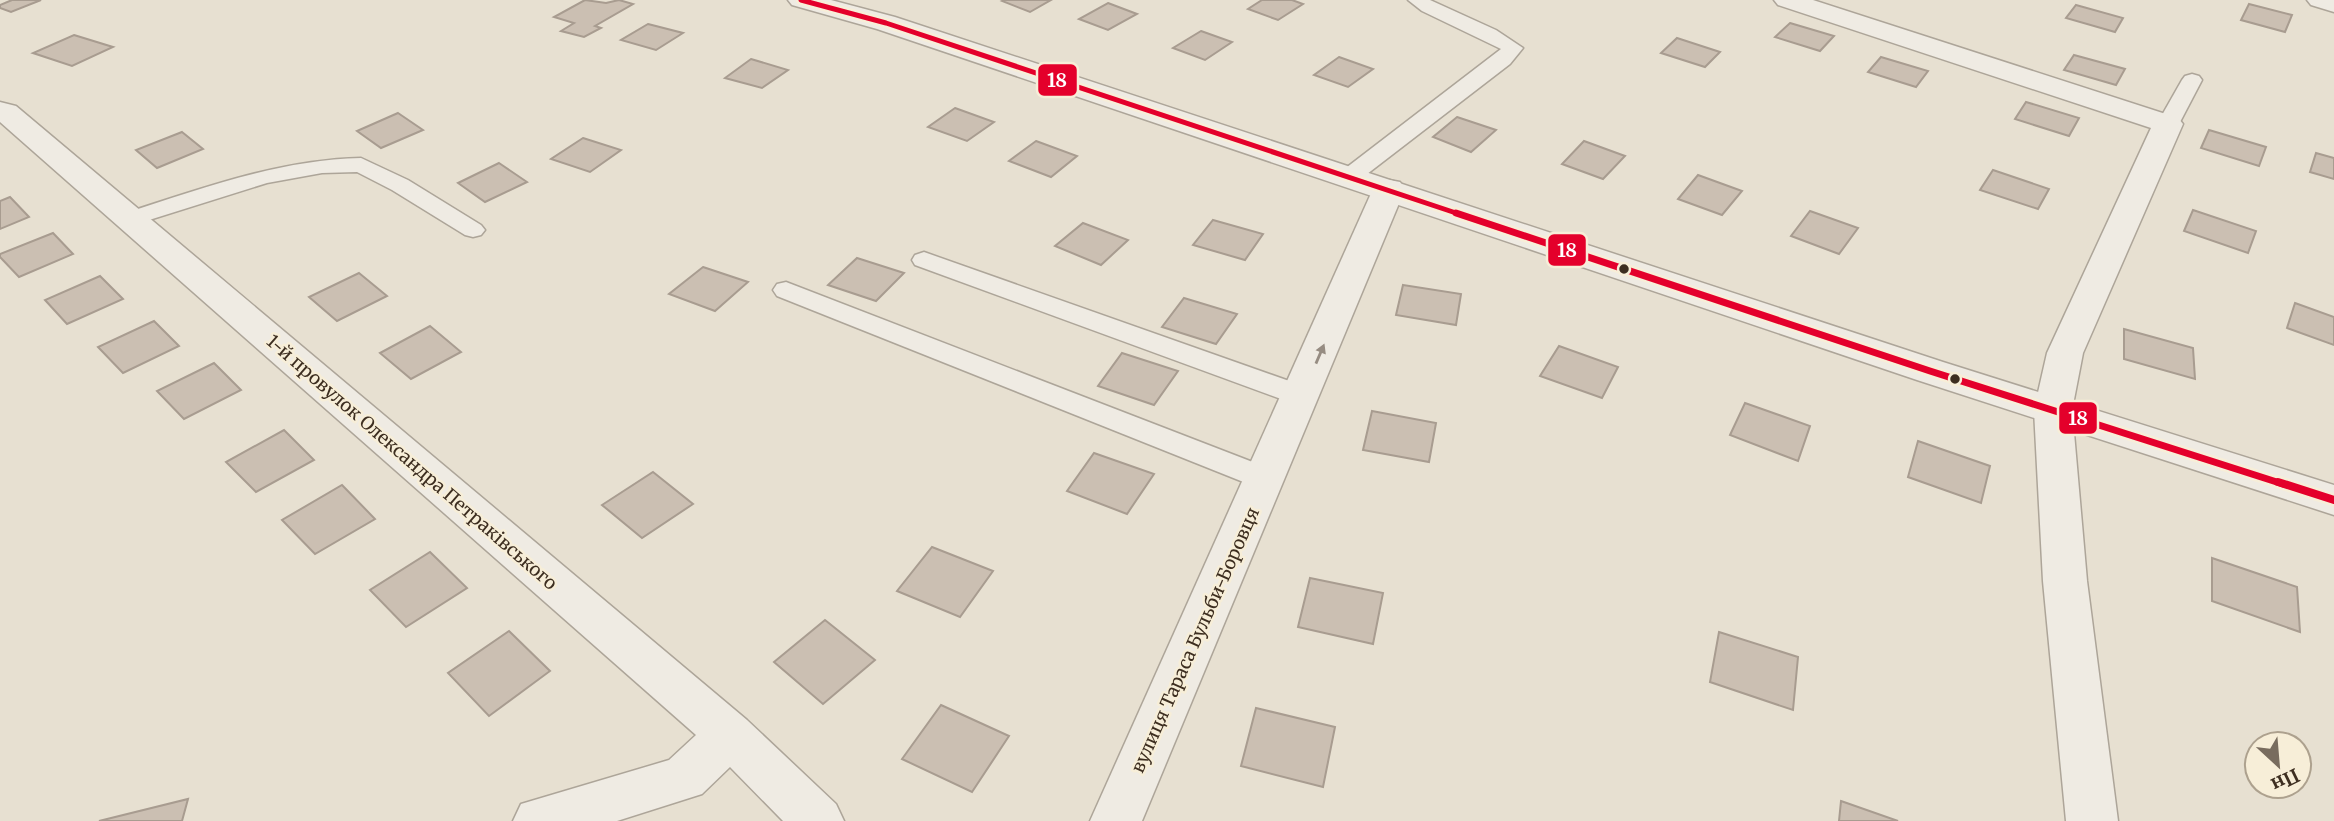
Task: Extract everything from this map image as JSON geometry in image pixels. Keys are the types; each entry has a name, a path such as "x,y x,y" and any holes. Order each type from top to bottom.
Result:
{"street":[{"path":"801,0 886,23 1389,189 1631,273 2334,500"},
{"path":"1787,0 2168,124 2066,353 2053,410 2065,581 2092,821"},
{"path":"2320,0 2334,4"},
{"name":"1-й провулок Олександра Петраківського","path":"0,111 6,112 730,735 818,821"},
{"name":"вулиця Тараса Бульби-Боровця","path":"1116,821 1302,396 1389,189"},
{"path":"539,821 684,778 730,735"}],"lane":[{"path":"1350,176 1503,60 1513,48 1496,36 1431,10 1417,0"},
{"path":"2168,124 2192,80"},
{"path":"130,219 263,177 322,166 361,165 400,185 472,230"},
{"path":"924,260 1302,396"},
{"path":"786,290 1266,479"}],"building":[{"path":"12,0 41,0 11,12 0,8 0,5"},
{"path":"585,0 606,3 619,0 633,4 595,26 601,28 584,37 561,31 574,23 554,17"},
{"path":"1051,0 1030,12 1002,1"},
{"path":"1262,0 1292,0 1303,4 1278,20 1248,9"},
{"path":"1108,3 1137,14 1108,30 1079,19"},
{"path":"2249,4 2292,15 2285,32 2241,20"},
{"path":"2076,5 2123,18 2115,32 2066,18"},
{"path":"1790,23 1834,36 1820,51 1775,37"},
{"path":"648,24 683,33 656,50 621,40"},
{"path":"1201,31 1232,42 1205,60 1173,48"},
{"path":"74,35 113,47 72,66 33,53"},
{"path":"1677,38 1720,52 1705,67 1661,53"},
{"path":"2074,55 2125,69 2116,85 2064,70"},
{"path":"1339,57 1373,69 1348,87 1314,75"},
{"path":"1881,57 1928,71 1916,87 1868,72"},
{"path":"751,59 788,70 762,88 725,78"},
{"path":"2026,102 2079,118 2069,136 2015,119"},
{"path":"955,108 994,122 967,141 928,127"},
{"path":"398,113 423,130 381,148 357,131"},
{"path":"1457,117 1496,130 1471,152 1433,137"},
{"path":"2209,130 2266,147 2259,166 2201,148"},
{"path":"182,132 203,149 157,168 136,150"},
{"path":"583,138 621,150 590,172 551,159"},
{"path":"1036,141 1077,156 1051,177 1009,161"},
{"path":"1584,141 1625,156 1603,179 1562,164"},
{"path":"2316,153 2334,158 2334,179 2310,172"},
{"path":"499,163 527,182 485,202 458,183"},
{"path":"1993,170 2049,189 2038,209 1980,190"},
{"path":"1698,175 1742,191 1722,215 1678,199"},
{"path":"10,197 29,217 0,229 0,201"},
{"path":"2193,210 2256,231 2248,253 2184,231"},
{"path":"1810,211 1858,228 1839,254 1791,236"},
{"path":"1213,220 1263,234 1245,260 1193,245"},
{"path":"1083,223 1128,240 1101,265 1055,246"},
{"path":"53,233 73,254 19,277 0,257 0,254"},
{"path":"857,258 904,273 876,301 828,285"},
{"path":"703,267 748,282 715,311 669,294"},
{"path":"359,273 387,296 337,321 309,297"},
{"path":"100,276 123,299 67,324 45,300"},
{"path":"1403,285 1461,294 1456,325 1396,315"},
{"path":"1184,298 1237,314 1216,344 1162,327"},
{"path":"2295,303 2334,317 2334,345 2287,328"},
{"path":"154,321 179,346 123,373 98,347"},
{"path":"430,326 461,352 411,379 380,353"},
{"path":"2124,329 2193,348 2195,379 2124,359"},
{"path":"1559,346 1618,367 1602,398 1540,376"},
{"path":"1122,353 1178,371 1154,405 1098,386"},
{"path":"214,363 241,390 184,419 157,391"},
{"path":"1745,403 1810,426 1798,461 1730,435"},
{"path":"1372,411 1436,423 1429,462 1363,450"},
{"path":"284,430 314,460 256,492 226,462"},
{"path":"1918,441 1990,466 1981,503 1908,477"},
{"path":"1094,453 1154,474 1127,514 1067,491"},
{"path":"653,472 693,504 642,538 602,505"},
{"path":"342,485 375,519 315,554 282,520"},
{"path":"932,547 993,571 960,617 897,591"},
{"path":"430,552 467,588 406,627 370,590"},
{"path":"2212,558 2297,587 2300,632 2212,601"},
{"path":"1310,578 1383,593 1373,644 1298,627"},
{"path":"825,620 875,660 823,704 774,662"},
{"path":"509,631 550,671 489,716 448,673"},
{"path":"1719,632 1798,657 1793,710 1710,682"},
{"path":"941,705 1009,736 972,792 902,759"},
{"path":"1256,708 1335,727 1323,787 1241,766"},
{"path":"188,799 182,821 99,821"},
{"path":"1841,801 1898,821 1839,821"}],"transit line":[{"name":"18","path":"801,0 886,23 1930,371 2334,500"}]}
